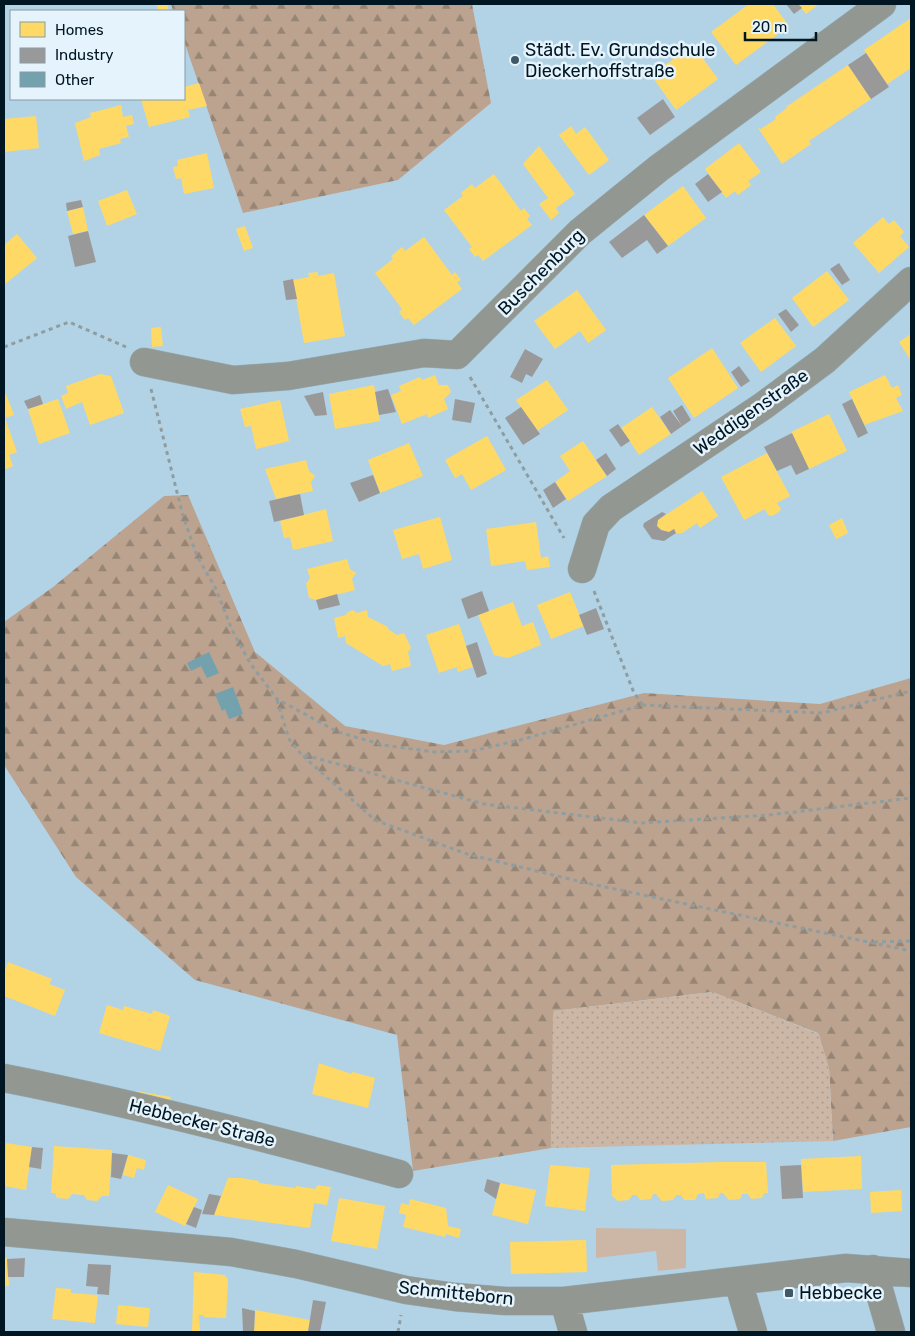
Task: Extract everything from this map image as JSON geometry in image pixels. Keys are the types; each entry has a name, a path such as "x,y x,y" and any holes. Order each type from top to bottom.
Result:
{"street":[{"name":"Buschenburg","path":"144,362 233,380 288,376 424,353 457,355 580,232 659,168 882,4"},
{"name":"Weddigenstraße","path":"582,568 596,524 610,508 763,406 825,360 911,281"},
{"name":"Hebbecker Straße","path":"4,1078 84,1094 213,1124 399,1174"},
{"name":"Schmitteborn","path":"4,1232 232,1252 406,1290 455,1297 505,1301 564,1301 738,1281 797,1272 846,1268 911,1274"},
{"path":"873,1269 890,1332"},
{"path":"738,1281 753,1332"},
{"path":"564,1301 573,1332"}],"path":[{"path":"4,346 70,322 128,347 144,362 183,516 197,556 216,589 232,630 250,663 277,699 289,739 301,754 375,820 467,854 596,885 911,951"},
{"path":"484,401 591,582 634,693 643,705"},
{"path":"277,699 338,732 383,746 434,752 482,749 643,705 822,713 911,691"},
{"path":"301,754 484,804 642,823 769,815 911,798"},
{"path":"868,942 911,941"}],"shaded area":[{"path":"713,992 819,1034 829,1069 833,1141 551,1148 553,1011"},
{"path":"596,1228 686,1229 686,1268 658,1271 656,1251 596,1258"}],"green space":[{"path":"171,4 472,4 491,103 398,180 243,213 185,44 185,10 173,10"},
{"path":"188,495 255,652 345,726 444,745 644,693 820,704 911,678 911,1127 833,1141 829,1069 818,1033 712,992 554,1011 551,1148 413,1171 397,1035 195,980 76,877 4,765 4,622 53,587 164,496"}],"building: Homes":[{"path":"156,4 167,4 169,10 159,10"},
{"path":"749,4 773,4 789,26 736,65 711,32"},
{"path":"798,4 819,4 806,14"},
{"path":"911,18 911,68 887,84 864,50"},
{"path":"693,45 718,79 676,110 651,75"},
{"path":"848,65 871,99 809,141 811,144 782,164 758,128 761,129 776,119 775,117 786,107"},
{"path":"199,83 207,106 188,110 190,117 149,127 141,100 185,100 185,87"},
{"path":"121,105 123,117 132,115 134,124 126,126 129,137 120,139 121,143 99,149 100,155 84,161 75,123 91,117 90,113"},
{"path":"36,116 39,148 4,152 4,119"},
{"path":"571,126 576,134 585,127 609,160 589,175 559,135"},
{"path":"739,143 761,172 748,181 751,185 738,195 735,191 726,198 705,169"},
{"path":"539,146 575,194 556,208 559,213 551,220 539,204 548,198 523,164"},
{"path":"207,153 214,188 184,194 181,178 176,179 173,167 178,166 177,160"},
{"path":"494,174 521,211 524,208 530,216 527,219 532,225 483,261 478,255 475,257 469,249 472,247 444,210 463,196 461,193 472,184 475,188"},
{"path":"683,186 706,218 668,246 644,215"},
{"path":"127,190 137,214 107,226 98,201"},
{"path":"83,207 88,231 73,234 67,211"},
{"path":"883,217 889,224 894,220 904,232 900,236 909,247 879,273 853,243"},
{"path":"245,226 253,248 244,251 236,229"},
{"path":"17,234 37,258 4,285 4,245"},
{"path":"424,237 452,275 455,272 461,280 457,282 462,289 414,325 408,318 405,320 399,312 402,309 375,273 393,259 391,256 402,247 405,251"},
{"path":"827,271 849,300 813,327 792,298"},
{"path":"318,272 318,276 334,273 345,336 304,343 293,280 309,277 308,273"},
{"path":"577,290 606,330 588,343 580,331 555,349 534,321"},
{"path":"775,318 796,346 761,372 740,343"},
{"path":"161,327 163,346 152,347 151,328"},
{"path":"911,334 911,361 899,342"},
{"path":"712,348 738,388 694,418 668,378"},
{"path":"100,374 111,376 124,413 90,425 82,402 66,409 61,396 68,393 66,386"},
{"path":"435,375 439,385 448,385 451,392 444,399 448,409 428,418 427,414 402,424 391,395 401,391 399,386 420,377 422,380"},
{"path":"885,375 892,388 898,385 902,395 896,398 903,411 864,425 849,392"},
{"path":"547,380 568,410 537,431 516,400"},
{"path":"374,385 380,421 335,429 329,394"},
{"path":"6,394 14,415 5,418 17,452 9,455 13,466 4,470 4,395"},
{"path":"58,399 70,433 39,444 28,409"},
{"path":"280,400 289,441 256,449 251,426 245,427 240,409"},
{"path":"652,407 671,434 639,455 621,428"},
{"path":"829,414 847,451 809,469 791,432"},
{"path":"487,436 506,470 471,490 462,474 455,478 445,460"},
{"path":"583,441 607,476 568,501 555,482 570,471 560,456"},
{"path":"409,443 423,476 380,493 368,460"},
{"path":"767,453 790,496 777,503 781,509 772,516 768,515 765,509 744,520 721,477"},
{"path":"306,460 309,471 315,476 311,482 313,491 276,499 265,469"},
{"path":"702,491 718,516 700,528 697,523 682,533 676,533 674,529 669,532 661,530 657,526 658,520"},
{"path":"326,509 333,541 293,550 290,537 284,538 280,521"},
{"path":"440,517 452,560 423,569 419,554 402,559 393,530"},
{"path":"842,518 848,533 836,539 829,525"},
{"path":"536,522 541,558 548,556 550,567 527,570 525,561 491,566 486,529"},
{"path":"347,559 350,569 356,573 352,579 355,590 316,600 309,598 306,584 310,578 307,569"},
{"path":"570,592 584,626 551,639 537,605"},
{"path":"513,602 522,626 533,622 541,645 508,658 494,655 478,615"},
{"path":"353,610 357,613 367,610 368,617 388,627 397,635 404,633 411,648 408,652 411,666 392,671 390,664 383,666 346,643 345,636 338,638 334,618 346,615"},
{"path":"459,624 473,667 458,672 457,667 439,673 426,635"},
{"path":"8,962 52,979 49,984 65,990 55,1016 4,996 4,973"},
{"path":"107,1005 123,1010 124,1006 152,1014 153,1010 170,1016 160,1051 99,1033"},
{"path":"319,1063 352,1074 352,1072 375,1078 368,1108 312,1094"},
{"path":"136,1091 171,1097 168,1109 134,1101"},
{"path":"6,1143 32,1147 26,1190 4,1186"},
{"path":"54,1146 112,1150 109,1196 102,1196 97,1201 87,1200 84,1195 72,1194 68,1199 57,1198 55,1193 51,1193"},
{"path":"128,1155 146,1160 144,1170 137,1168 134,1178 123,1175"},
{"path":"861,1156 862,1189 803,1192 801,1159"},
{"path":"766,1162 768,1193 764,1193 762,1198 751,1199 748,1194 742,1194 740,1199 729,1200 723,1193 720,1193 718,1198 706,1199 704,1193 698,1194 695,1200 684,1200 681,1195 676,1195 673,1200 662,1201 656,1194 653,1194 651,1199 640,1200 637,1195 632,1195 629,1200 618,1201 612,1196 611,1165"},
{"path":"550,1165 590,1168 585,1211 545,1206"},
{"path":"228,1178 242,1178 259,1181 259,1183 296,1188 296,1186 316,1189 317,1185 331,1187 327,1205 314,1203 310,1228 214,1215"},
{"path":"500,1183 536,1190 528,1224 492,1215"},
{"path":"168,1185 198,1199 185,1226 155,1212"},
{"path":"901,1190 902,1211 871,1213 870,1192"},
{"path":"339,1198 385,1206 377,1249 331,1241"},
{"path":"410,1199 446,1208 448,1226 461,1229 459,1238 446,1234 445,1237 403,1227 406,1215 399,1213 401,1203 409,1205"},
{"path":"586,1240 587,1272 511,1274 510,1242"},
{"path":"4,1258 7,1258 9,1286 4,1286"},
{"path":"194,1272 225,1275 228,1280 226,1318 203,1317 204,1315 199,1315 200,1332 192,1332"},
{"path":"56,1288 71,1289 71,1293 98,1295 95,1323 52,1319"},
{"path":"118,1305 150,1308 148,1327 116,1324"},
{"path":"255,1310 310,1320 308,1332 254,1332"}],"building: Industry":[{"path":"786,4 798,4 802,8 794,14"},
{"path":"866,53 889,87 871,99 848,65"},
{"path":"663,99 675,117 650,135 637,118"},
{"path":"708,174 722,192 708,202 695,184"},
{"path":"81,200 83,207 67,211 66,203"},
{"path":"644,215 668,246 657,254 647,240 622,258 609,242"},
{"path":"88,231 96,262 75,267 68,236"},
{"path":"839,263 850,280 842,285 830,269"},
{"path":"293,279 297,299 286,300 283,281"},
{"path":"786,309 799,325 791,332 778,314"},
{"path":"525,349 543,359 532,377 526,374 522,383 510,377"},
{"path":"739,366 750,381 741,387 731,372"},
{"path":"388,389 396,412 379,415 375,392"},
{"path":"323,392 327,415 315,416 304,396"},
{"path":"40,395 43,404 28,409 24,401"},
{"path":"455,399 475,403 471,423 452,420"},
{"path":"852,399 868,433 858,438 842,404"},
{"path":"682,405 691,420 671,434 660,417 670,410 682,426 673,411"},
{"path":"521,407 540,434 523,445 505,418"},
{"path":"618,424 630,441 621,447 609,430"},
{"path":"792,433 809,469 796,475 791,465 777,471 764,447"},
{"path":"606,453 616,469 607,476 596,460"},
{"path":"373,475 380,493 359,502 350,483"},
{"path":"555,482 566,499 553,508 543,490"},
{"path":"300,494 304,515 274,522 269,501"},
{"path":"662,512 666,514 658,520 657,526 661,530 669,532 674,529 676,533 664,541 652,539 643,526 644,523"},
{"path":"482,591 489,611 468,619 461,599"},
{"path":"337,594 340,605 319,610 316,600"},
{"path":"596,608 604,629 587,635 579,615"},
{"path":"477,642 487,674 477,678 466,646"},
{"path":"32,1147 43,1148 41,1169 29,1167"},
{"path":"112,1153 128,1155 121,1179 111,1177"},
{"path":"801,1165 803,1198 782,1199 780,1166"},
{"path":"487,1179 500,1183 496,1199 484,1191"},
{"path":"209,1194 221,1196 214,1215 202,1214"},
{"path":"194,1207 202,1210 196,1228 186,1224"},
{"path":"25,1258 24,1277 8,1277 7,1259"},
{"path":"88,1264 111,1265 109,1295 97,1294 98,1287 86,1286"},
{"path":"313,1300 326,1302 320,1332 308,1332"},
{"path":"242,1308 255,1311 254,1332 243,1331"}],"building: Other":[{"path":"209,652 219,673 207,678 201,666 191,671 187,663"},
{"path":"233,687 243,714 229,719 225,709 222,711 215,694"}],"place":[{"name":"Städt. Ev. Grundschule Dieckerhoffstraße","path":"515,60"},
{"name":"Hebbecke","path":"789,1293"}]}
